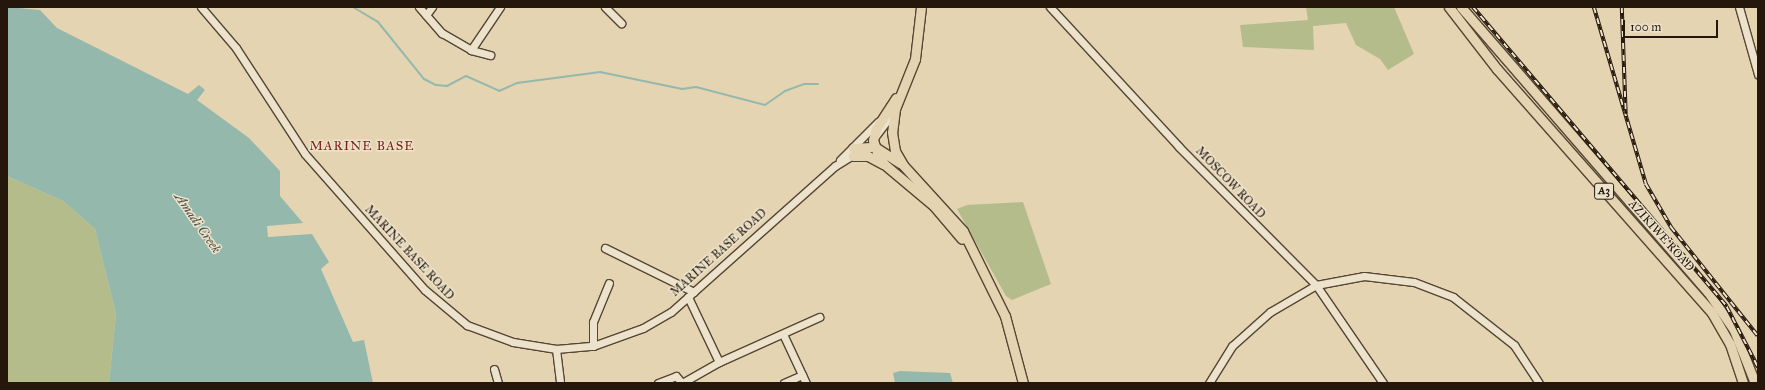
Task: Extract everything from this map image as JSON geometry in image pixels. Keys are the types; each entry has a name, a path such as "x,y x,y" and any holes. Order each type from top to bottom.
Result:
{"main road":[{"path":"903,165 893,141 895,108 915,59 921,7"},
{"name":"AZIKIWE ROAD","path":"1448,7 1497,69 1712,313 1736,356 1744,383"},
{"name":"AZIKIWE ROAD","path":"1461,7 1708,292 1734,330 1755,383"},
{"path":"884,164 874,143 879,120 904,87"},
{"path":"853,152 874,143"},
{"path":"874,143 903,165 945,207 976,256 1005,316 1024,383"},
{"path":"853,152 868,156 884,164 934,206 976,256"}],"street":[{"name":"MARINE BASE ROAD","path":"201,7 236,48 305,154 425,290 450,314 474,328 513,342 556,349 593,346 643,328 694,292 834,166 853,152 879,120"},
{"path":"419,7 442,34 470,50 490,55"},
{"path":"426,15 432,7"},
{"path":"470,50 500,7"},
{"path":"605,7 621,23"},
{"name":"MOSCOW ROAD","path":"1050,7 1179,147 1316,285 1384,383"},
{"path":"1739,7 1758,74"},
{"path":"874,143 895,108"},
{"path":"605,248 694,292"},
{"path":"1209,383 1232,346 1251,328 1316,285 1352,277 1386,276 1414,282 1453,297 1514,345 1539,383"},
{"path":"593,346 593,322 610,283"},
{"path":"688,297 719,362"},
{"path":"658,383 676,376 682,382 719,362 819,317"},
{"path":"783,334 806,383"},
{"path":"556,349 560,383"},
{"path":"494,369 498,383"},
{"path":"784,383 802,375"}],"green space":[{"path":"1306,7 1394,7 1414,54 1388,70 1380,59 1356,45 1346,23 1313,26 1314,50 1243,47 1240,25 1308,20"},
{"path":"7,176 63,201 95,229 116,314 109,383 7,383"},
{"path":"1023,202 1051,284 1012,300 1006,296 957,209 967,205"}],"water":[{"name":"Amadi Creek","path":"7,7 40,10 57,28 188,94 199,85 205,90 197,100 249,138 280,171 280,196 303,223 267,226 268,237 312,234 329,262 321,269 353,342 364,340 373,383 109,383 116,314 95,229 63,201 7,176"},
{"path":"900,371 950,373 953,383 895,383 893,373"}],"waterway":[{"path":"353,7 378,22 424,79 436,85 447,86 466,76 499,91 517,83 600,72 682,89 696,87 765,105 785,91 804,84 818,84"}],"railway":[{"path":"1473,7 1727,307 1758,367"},
{"path":"1594,7 1646,184 1671,227 1758,336"},
{"path":"1622,7 1626,114"}],"district":[{"name":"MARINE BASE","path":"362,146"}]}
